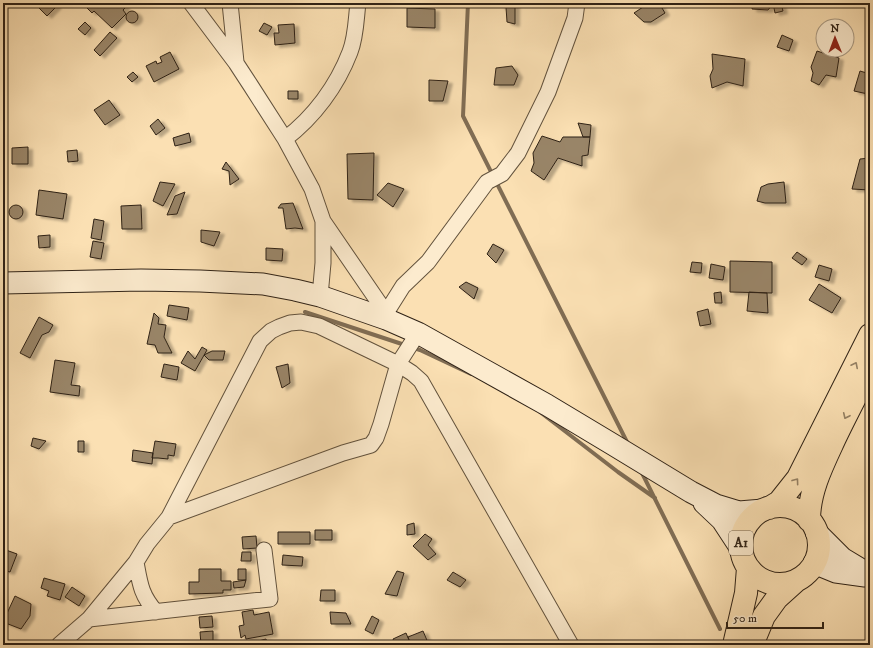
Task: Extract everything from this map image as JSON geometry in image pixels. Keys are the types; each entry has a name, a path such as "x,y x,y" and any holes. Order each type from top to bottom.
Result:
{"highway":[{"name":"A1","path":"734,645 746,593 742,537 746,526 754,516 779,502 798,478 870,335"},
{"path":"752,645 764,616 777,598 807,573 814,563 818,548 809,511 814,487 853,401 870,369"},
{"path":"766,509 780,506 791,508 801,513 813,526"},
{"name":"A1","path":"744,558 762,580 779,584 797,580"}],"street":[{"path":"191,3 236,63 285,139 312,189 322,221 323,263 320,296"},
{"path":"230,3 236,63"},
{"path":"285,139 301,127 318,109 336,81 350,51 356,23 358,3"},
{"path":"386,316 403,286 428,262 487,182 502,174 518,152 548,92 575,18 577,3"},
{"path":"322,221 386,316"},
{"path":"3,284 141,280 200,281 263,284 320,296 386,316 547,405 691,492 716,505 739,512 766,509"},
{"path":"59,645 89,619 136,562 147,544 170,517 260,341 271,331 290,323 301,322 319,326 398,364 421,381 571,645"},
{"path":"170,517 343,453 372,445 381,424 398,364 418,333"},
{"path":"691,492 722,520 744,558"},
{"path":"813,526 842,558 870,576"},
{"path":"89,619 270,600 264,550"},
{"path":"136,562 141,588 146,601 156,612"},
{"path":"814,563 836,572 870,576"}],"building":[{"path":"34,3 54,3 57,6 47,16"},
{"path":"91,3 122,3 126,7 123,10 126,14 112,28 94,11 92,13 87,8"},
{"path":"501,3 515,3 515,24 507,22 506,7 501,7"},
{"path":"649,3 659,3 665,13 651,22 644,22 634,13"},
{"path":"753,3 768,3 772,5 768,10 752,9"},
{"path":"773,3 781,3 783,11 775,13"},
{"path":"407,8 435,9 435,28 407,27"},
{"path":"130,11 134,11 138,17 134,23 130,23 126,19 126,15"},
{"path":"85,22 91,28 85,35 78,29"},
{"path":"264,23 272,27 267,35 259,31"},
{"path":"294,24 295,43 275,45 274,33 279,33 278,25"},
{"path":"110,32 117,38 100,56 94,50"},
{"path":"782,35 793,40 789,51 777,47"},
{"path":"170,52 179,69 154,82 146,66 156,61 157,64 162,62 160,57"},
{"path":"712,54 745,59 743,86 727,82 712,88 710,76 713,69"},
{"path":"815,56 815,58 839,58 836,77 826,75 819,85 811,81 813,73 811,67"},
{"path":"512,66 518,75 514,85 494,85 496,68"},
{"path":"860,71 870,74 868,94 854,91"},
{"path":"133,72 138,77 132,82 127,77"},
{"path":"429,80 448,81 443,101 429,101"},
{"path":"288,91 298,91 298,99 288,99"},
{"path":"109,100 120,115 105,125 94,110"},
{"path":"158,119 165,128 156,135 150,126"},
{"path":"578,123 591,125 590,137 583,137"},
{"path":"189,133 191,142 175,146 173,138"},
{"path":"542,136 560,142 563,137 590,137 588,155 582,156 582,166 558,158 544,180 531,171 534,163 533,153"},
{"path":"28,147 28,164 12,164 12,148"},
{"path":"77,150 78,161 68,162 67,151"},
{"path":"374,153 373,200 348,199 347,154"},
{"path":"870,158 870,190 852,189 860,159"},
{"path":"226,162 239,179 230,185 229,171 222,169"},
{"path":"160,182 175,184 163,206 153,201"},
{"path":"784,182 786,203 765,203 757,201 761,187 768,184"},
{"path":"388,183 404,189 393,207 377,195"},
{"path":"39,190 67,194 63,219 36,215"},
{"path":"185,192 177,214 167,215 175,196"},
{"path":"293,203 303,229 286,229 283,208 278,208 281,204"},
{"path":"13,205 19,205 23,209 23,215 19,219 13,219 9,215 9,209"},
{"path":"141,205 142,229 122,229 121,206"},
{"path":"94,219 104,221 101,240 91,238"},
{"path":"201,230 220,232 214,246 201,242"},
{"path":"50,235 50,247 39,248 38,236"},
{"path":"93,241 104,243 101,259 90,257"},
{"path":"493,244 504,250 496,263 487,254"},
{"path":"266,248 283,249 282,261 266,260"},
{"path":"797,252 807,259 802,265 792,258"},
{"path":"730,261 772,262 772,293 730,292"},
{"path":"692,262 702,263 701,273 690,272"},
{"path":"711,264 725,267 723,280 709,278"},
{"path":"819,265 832,269 829,281 815,277"},
{"path":"466,282 478,288 474,299 459,287"},
{"path":"819,284 841,298 832,313 809,300"},
{"path":"721,292 722,303 715,303 714,293"},
{"path":"749,292 767,293 768,313 747,311"},
{"path":"169,305 189,308 187,320 167,316"},
{"path":"708,309 711,324 700,326 697,312"},
{"path":"154,313 159,318 158,324 166,325 164,337 172,353 158,353 155,345 147,344"},
{"path":"39,317 53,325 49,332 42,335 30,358 20,353"},
{"path":"202,347 207,350 195,371 181,363 188,351 195,359"},
{"path":"212,351 225,351 223,360 209,360 204,355"},
{"path":"55,360 75,363 71,385 80,386 79,396 50,392"},
{"path":"164,364 179,367 177,380 161,377"},
{"path":"288,364 290,383 282,388 276,367"},
{"path":"33,438 46,441 39,449 31,446"},
{"path":"78,441 84,441 84,452 78,452"},
{"path":"155,441 176,444 174,456 168,455 168,459 152,458"},
{"path":"133,450 153,453 152,464 132,461"},
{"path":"414,523 415,534 407,535 407,525"},
{"path":"315,530 332,530 332,540 315,540"},
{"path":"278,532 310,532 310,544 278,544"},
{"path":"425,534 432,539 428,545 436,554 428,560 413,546"},
{"path":"256,536 257,548 243,549 242,537"},
{"path":"6,550 17,554 10,572 3,570 3,559"},
{"path":"242,552 251,552 251,561 241,561"},
{"path":"283,555 303,557 302,566 282,565"},
{"path":"199,569 221,569 221,581 231,581 231,590 223,590 223,593 189,594 189,582 199,582"},
{"path":"238,569 246,569 246,580 238,580"},
{"path":"397,571 404,573 397,596 385,594"},
{"path":"453,572 466,580 460,587 447,580"},
{"path":"44,578 65,584 60,600 47,596 49,591 41,588"},
{"path":"246,580 244,587 234,588 233,582"},
{"path":"72,587 85,596 79,606 65,597"},
{"path":"321,590 335,590 335,601 320,601"},
{"path":"15,596 31,604 30,616 21,629 3,622"},
{"path":"253,610 254,615 269,612 273,634 246,639 245,635 241,638 239,626 244,625 242,612"},
{"path":"330,612 346,613 351,624 331,624"},
{"path":"212,616 213,627 200,628 199,617"},
{"path":"372,616 379,620 373,634 365,630"},
{"path":"213,631 213,645 201,645 200,632"},
{"path":"423,631 429,645 411,645 408,637"},
{"path":"406,633 411,645 395,645 393,639"},
{"path":"266,639 268,645 255,645 254,642"}],"waterway":[{"path":"468,3 463,116 628,444"},
{"path":"305,312 420,350 471,374"},
{"path":"540,412 618,472 655,498"},
{"path":"641,471 720,629"}]}
